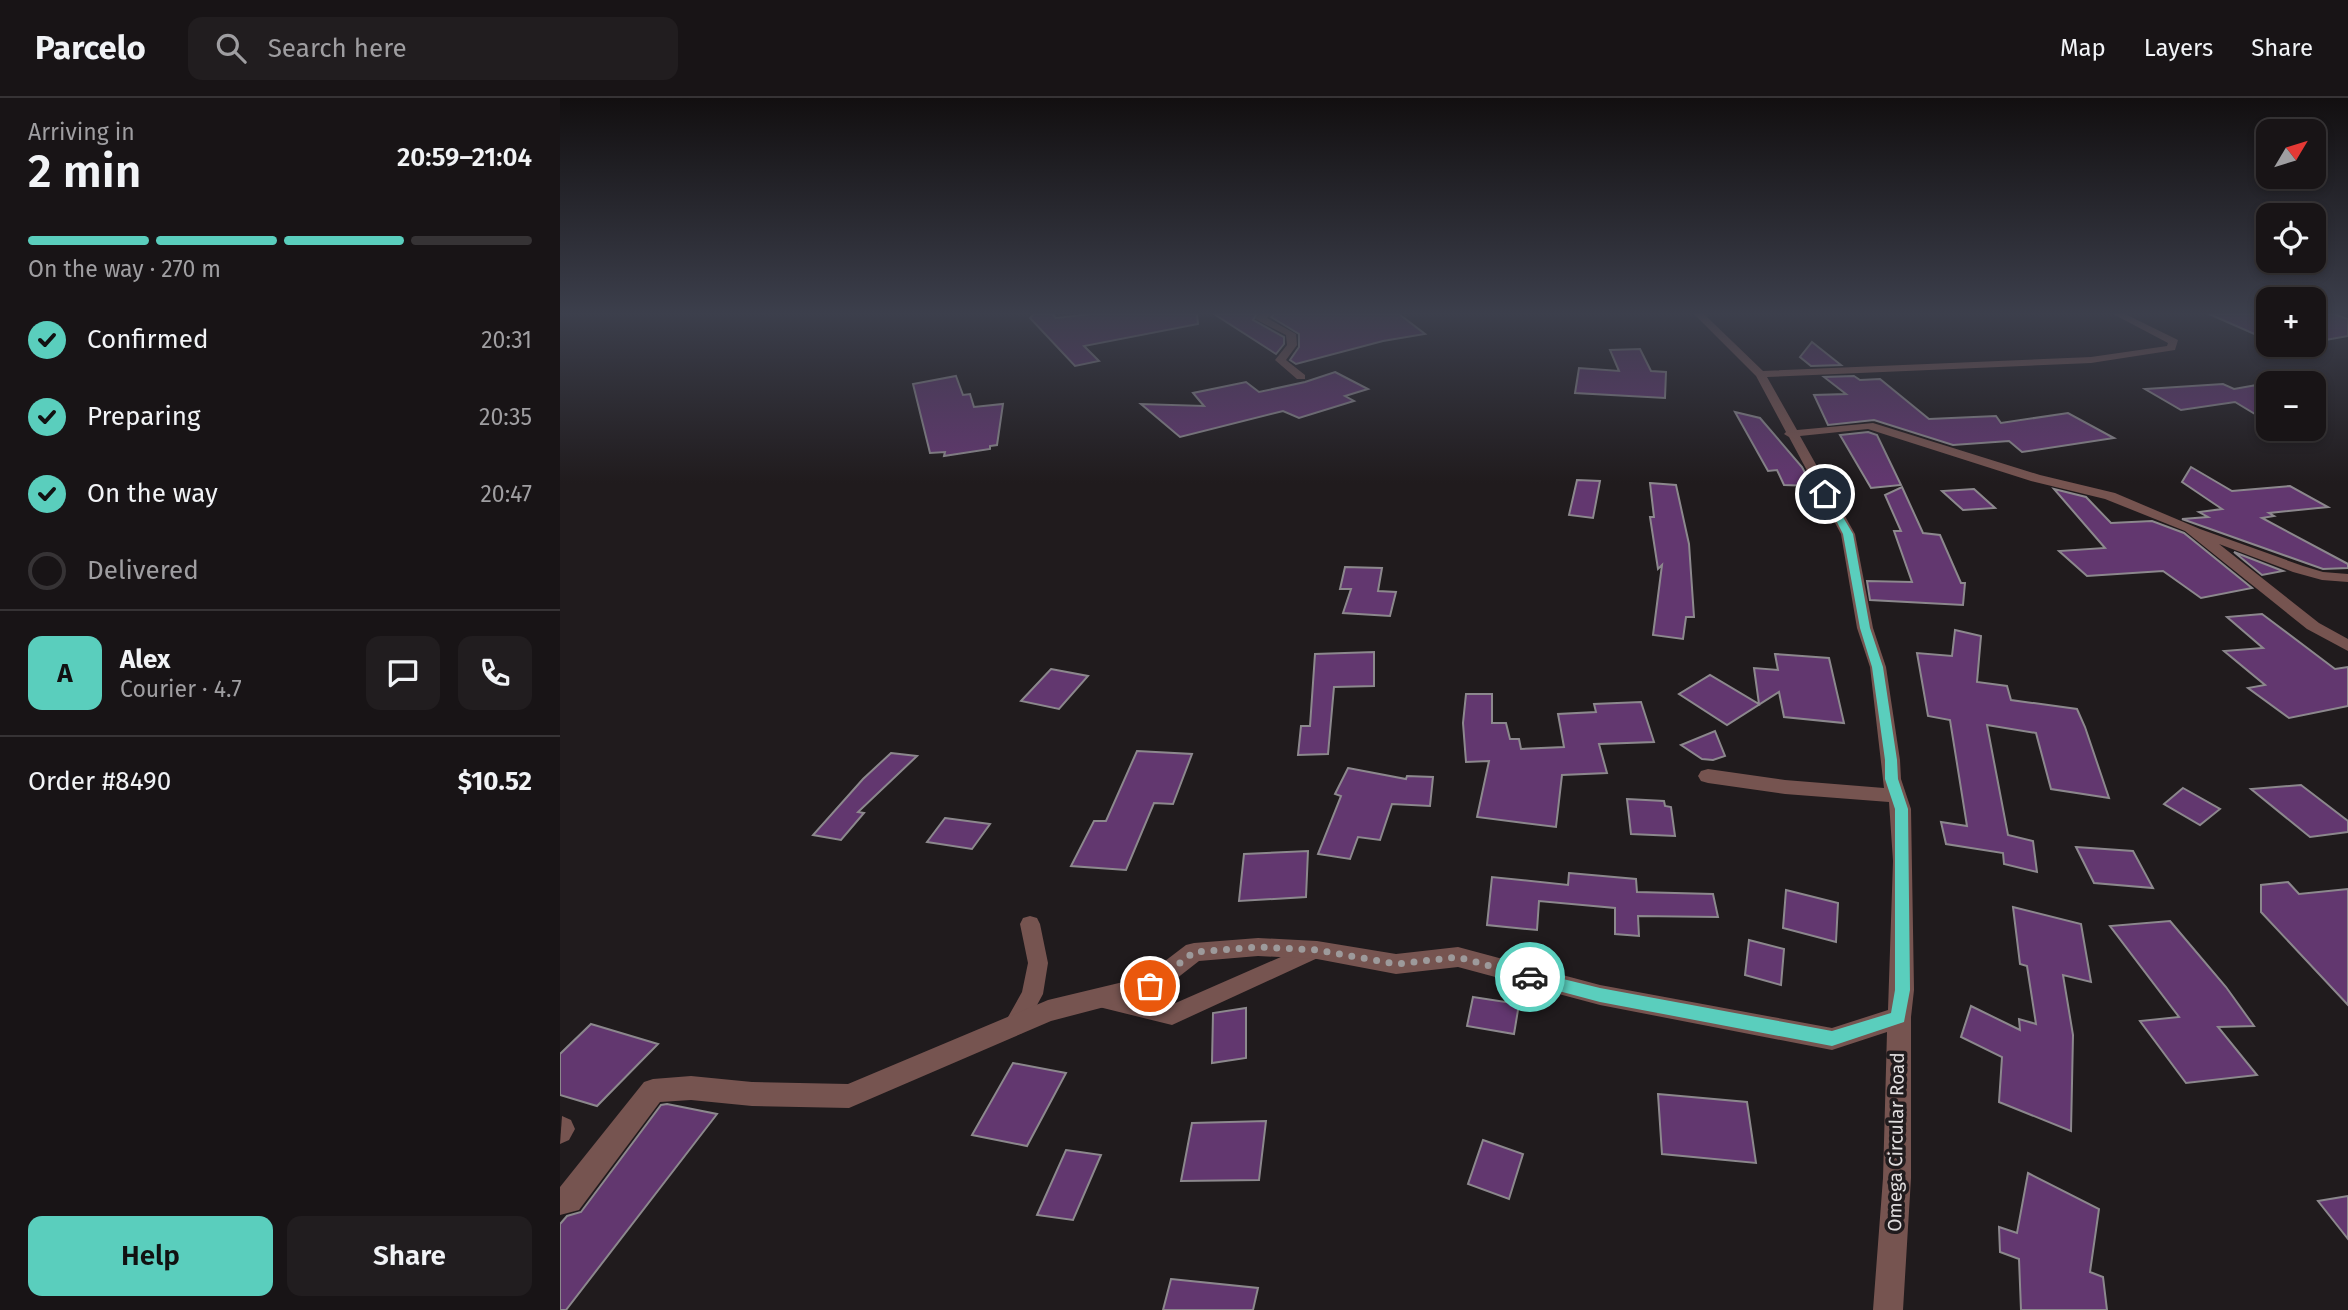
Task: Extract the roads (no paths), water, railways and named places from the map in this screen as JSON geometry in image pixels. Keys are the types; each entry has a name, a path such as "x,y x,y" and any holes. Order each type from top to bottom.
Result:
{"street":[{"path":"1293,371 1301,377"},
{"name":"Omega Circular Road","path":"1757,371 1848,534 1865,628 1878,667 1891,760 1891,779 1901,809 1902,990 1899,1017 1897,1178 1888,1310"},
{"path":"1760,374 1841,371"},
{"path":"1790,434 1869,425 2036,478 2110,496 2298,569 2322,576 2348,578"},
{"path":"2190,528 2313,626 2348,646"},
{"path":"1709,776 1785,787 1897,796"},
{"path":"560,1201 569,1200 653,1091 691,1088 752,1094 849,1096 1048,1011 1150,986 1194,952 1258,947 1317,950 1396,964 1458,957 1600,995 1832,1039 1899,1017"}],"lane":[{"path":"1014,1026 1032,994 1038,962 1030,924"},
{"path":"1099,998 1172,1015 1317,950"}]}
